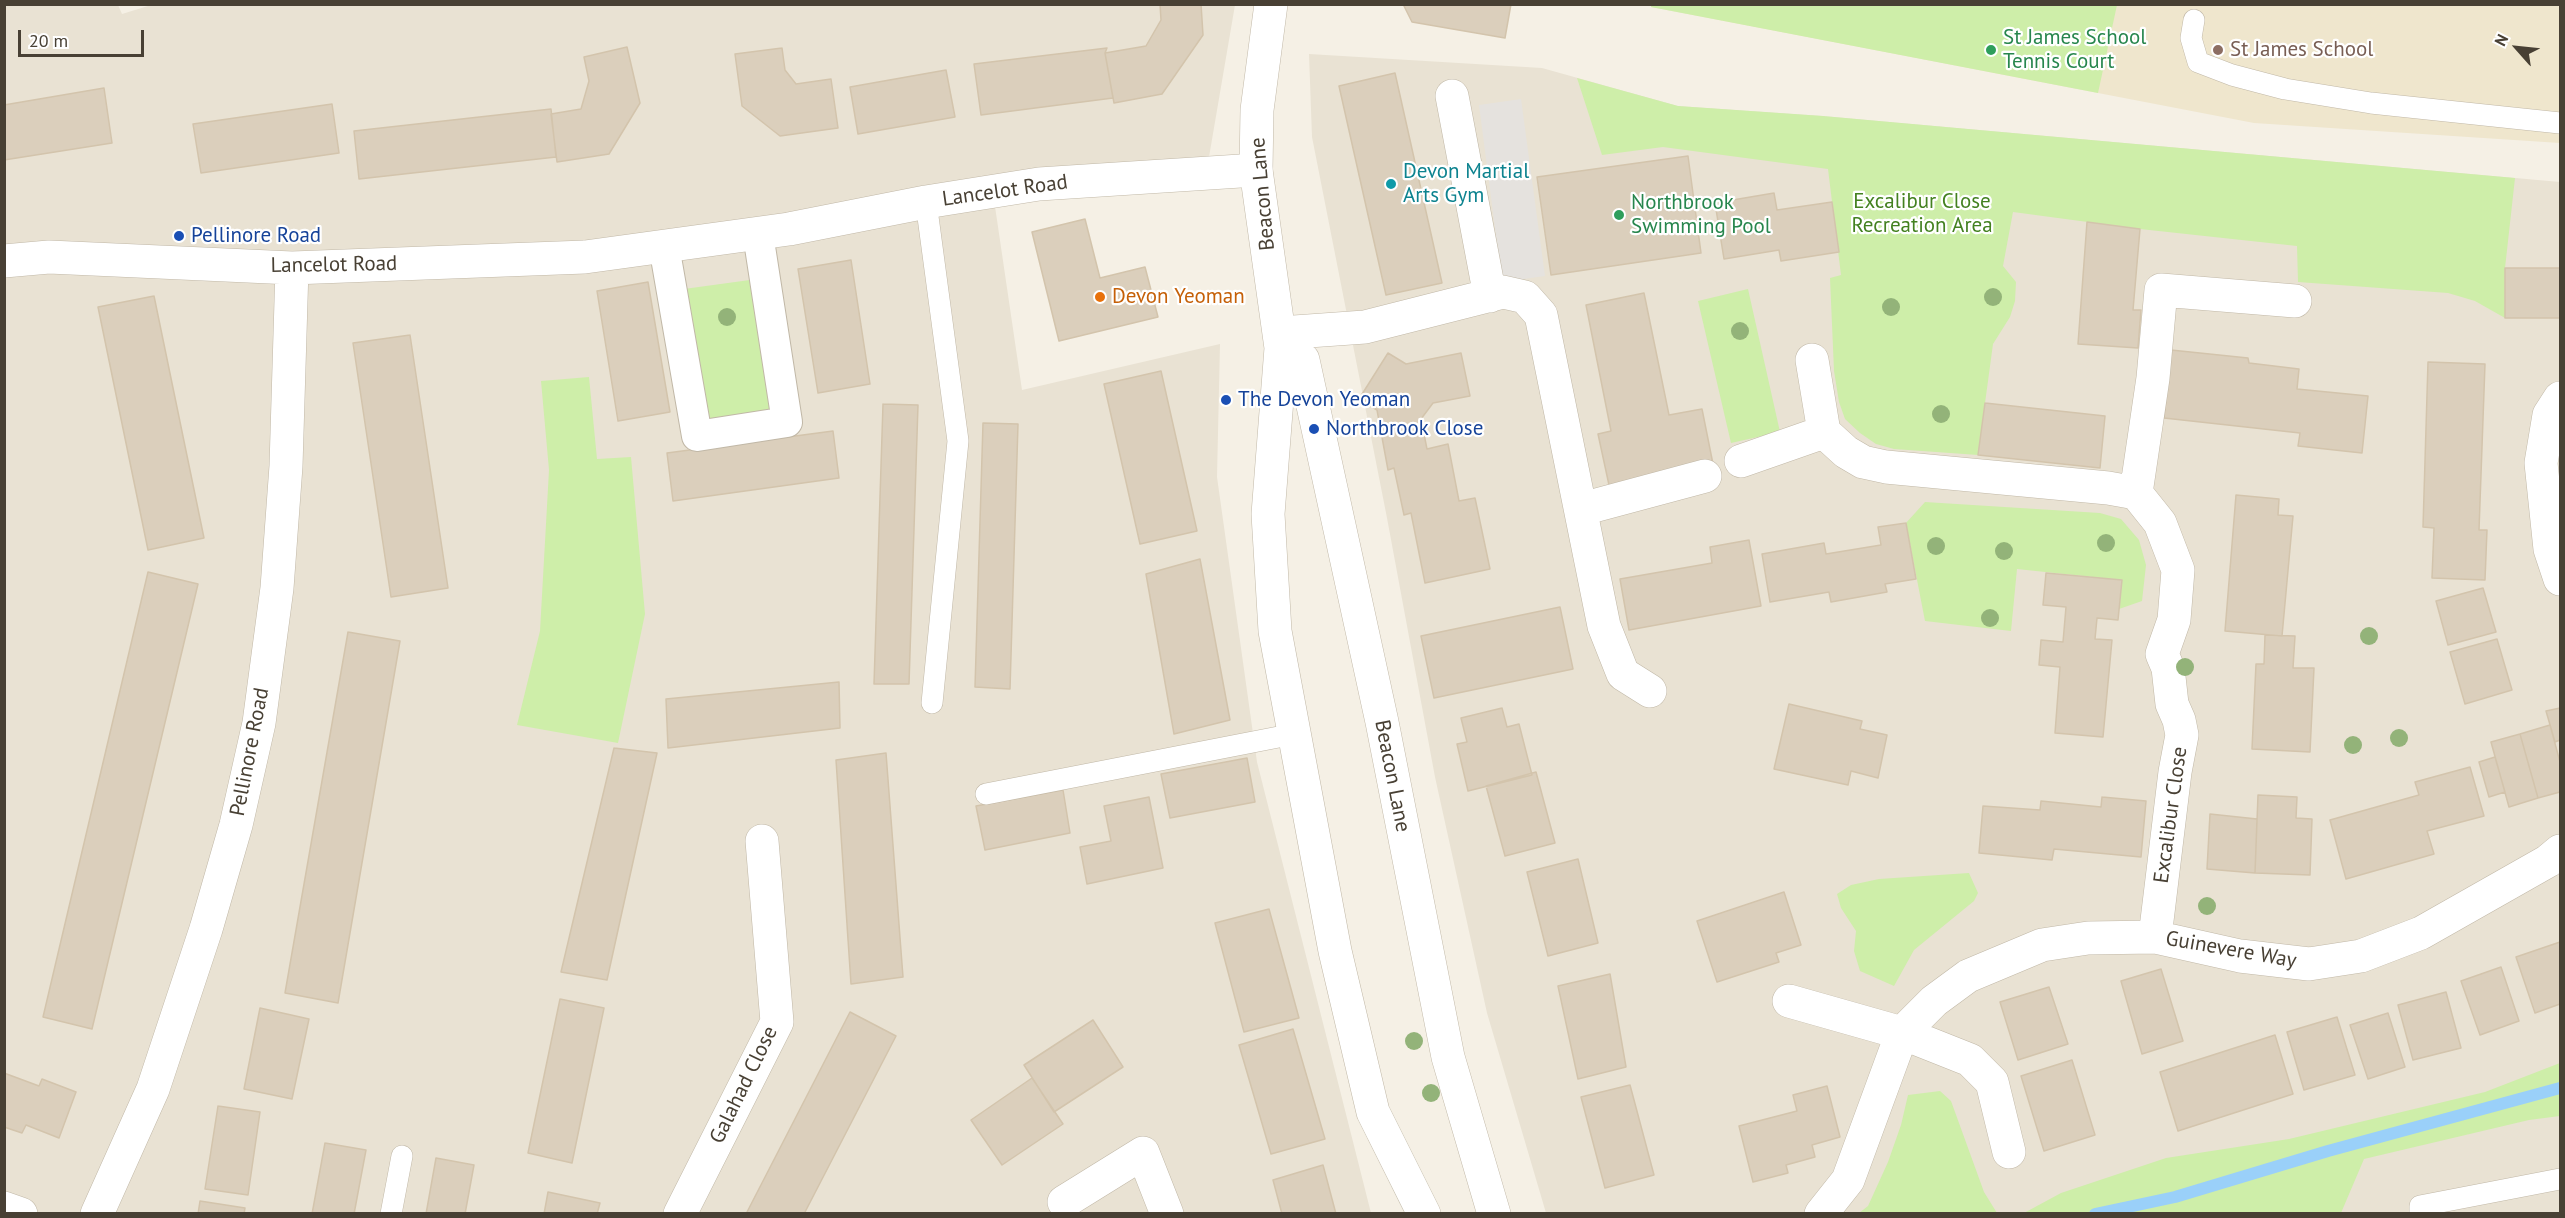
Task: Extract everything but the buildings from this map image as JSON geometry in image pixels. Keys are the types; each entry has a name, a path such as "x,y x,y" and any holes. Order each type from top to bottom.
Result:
{"street":[{"name":"Beacon Lane","path":"1271,4 1257,110 1256,170 1265,246 1281,340 1268,514 1275,631 1335,951 1373,1112 1424,1214"},
{"path":"1452,96 1490,296"},
{"name":"Lancelot Road","path":"4,261 49,258 292,268 585,257 758,234 926,202 1039,184 1256,170"},
{"path":"664,246 698,436 787,422 758,234"},
{"name":"Pellinore Road","path":"97,1214 153,1089 203,940 236,825 259,723 277,588 286,466 292,268"},
{"path":"1812,360 1824,432 1846,452 1863,462 1886,467 2108,488 2136,493 2153,378 2161,290 2295,301"},
{"path":"1281,340 1365,327 1503,292 1525,297 1541,315 1604,626 1623,674 1650,691"},
{"name":"Beacon Lane","path":"1281,340 1303,360 1382,722 1448,1057 1494,1214"},
{"path":"2560,398 2549,415 2541,463 2550,549 2560,579"},
{"path":"1741,461 1824,432"},
{"path":"1582,509 1705,476"},
{"name":"Excalibur Close","path":"2136,493 2160,523 2178,570 2174,620 2162,654 2168,668 2172,704 2182,735 2175,772 2156,937"},
{"name":"Galahad Close","path":"680,1214 777,1022 762,841"},
{"name":"Guinevere Way","path":"1821,1214 1848,1180 1902,1034 1934,1001 1968,976 2042,945 2088,938 2156,937 2240,956 2309,964 2361,956 2421,933 2538,867 2560,851"},
{"path":"1789,1001 1902,1034 1970,1060 1992,1082 2009,1152"},
{"path":"1064,1202 1143,1152 1167,1214"},
{"path":"4,1208 21,1214"}],"lane":[{"path":"2194,20 2191,38 2198,62 2232,75 2285,89 2371,103 2560,123"},
{"path":"926,202 958,441 932,703"},
{"path":"986,794 1294,734"},
{"path":"391,1214 402,1156"},
{"path":"2420,1214 2420,1206 2560,1179"}],"shaded area":[{"path":"170,4 1235,5 1209,157 992,186 1022,390 1220,344 1217,477 1257,762 1371,1213 5,1214 5,5 118,5 122,14 148,6"},
{"name":"St James School","path":"1652,4 2560,5 2560,143 2254,123 1651,7"},
{"path":"1309,54 1542,68 1678,106 1823,116 2560,182 2560,1213 1546,1213 1487,1013 1435,777 1312,137"},
{"path":"1521,99 1545,276 1502,282 1479,105"}],"green space":[{"name":"St James School Tennis Court","path":"1652,4 2117,5 2098,93 1651,7"},
{"name":"Excalibur Close Recreation Area","path":"1577,78 1678,106 1823,116 2515,178 2505,268 2505,318 2475,301 2448,293 2298,282 2297,246 2013,212 2003,266 2016,282 2015,301 2010,317 1993,344 1978,455 1894,449 1876,444 1860,433 1845,419 1839,402 1834,371 1830,278 1841,275 1828,169 1663,147 1602,155"},
{"path":"757,279 778,418 703,428 684,289"},
{"path":"1748,289 1780,432 1731,443 1698,301"},
{"path":"589,377 597,459 631,457 645,614 618,743 517,725 540,631 549,470 541,381"},
{"path":"1925,502 2100,513 2121,519 2139,540 2146,565 2142,601 2119,609 2121,580 2017,569 2011,631 1925,621 1906,523"},
{"path":"1969,873 1978,893 1974,901 1914,950 1894,986 1860,971 1854,951 1856,931 1841,908 1837,894 1851,885 1879,879"},
{"path":"2560,1063 2560,1116 2529,1120 2364,1159 2341,1213 2024,1213 2061,1193 2166,1158 2289,1139 2485,1092"},
{"path":"1940,1091 1951,1101 1984,1192 1997,1213 1859,1213 1868,1206 1888,1162 1901,1125 1908,1095"}],"waterway":[{"path":"2095,1214 2175,1197 2328,1151 2560,1088"}],"place":[{"name":"St James School Tennis Court","path":"1991,50"},
{"name":"St James School","path":"2218,50"},
{"name":"Devon Martial Arts Gym","path":"1391,184"},
{"name":"Northbrook Swimming Pool","path":"1619,215"},
{"name":"Pellinore Road","path":"179,236"},
{"name":"Devon Yeoman","path":"1100,297"},
{"name":"The Devon Yeoman","path":"1226,400"},
{"name":"Northbrook Close","path":"1314,429"}]}
